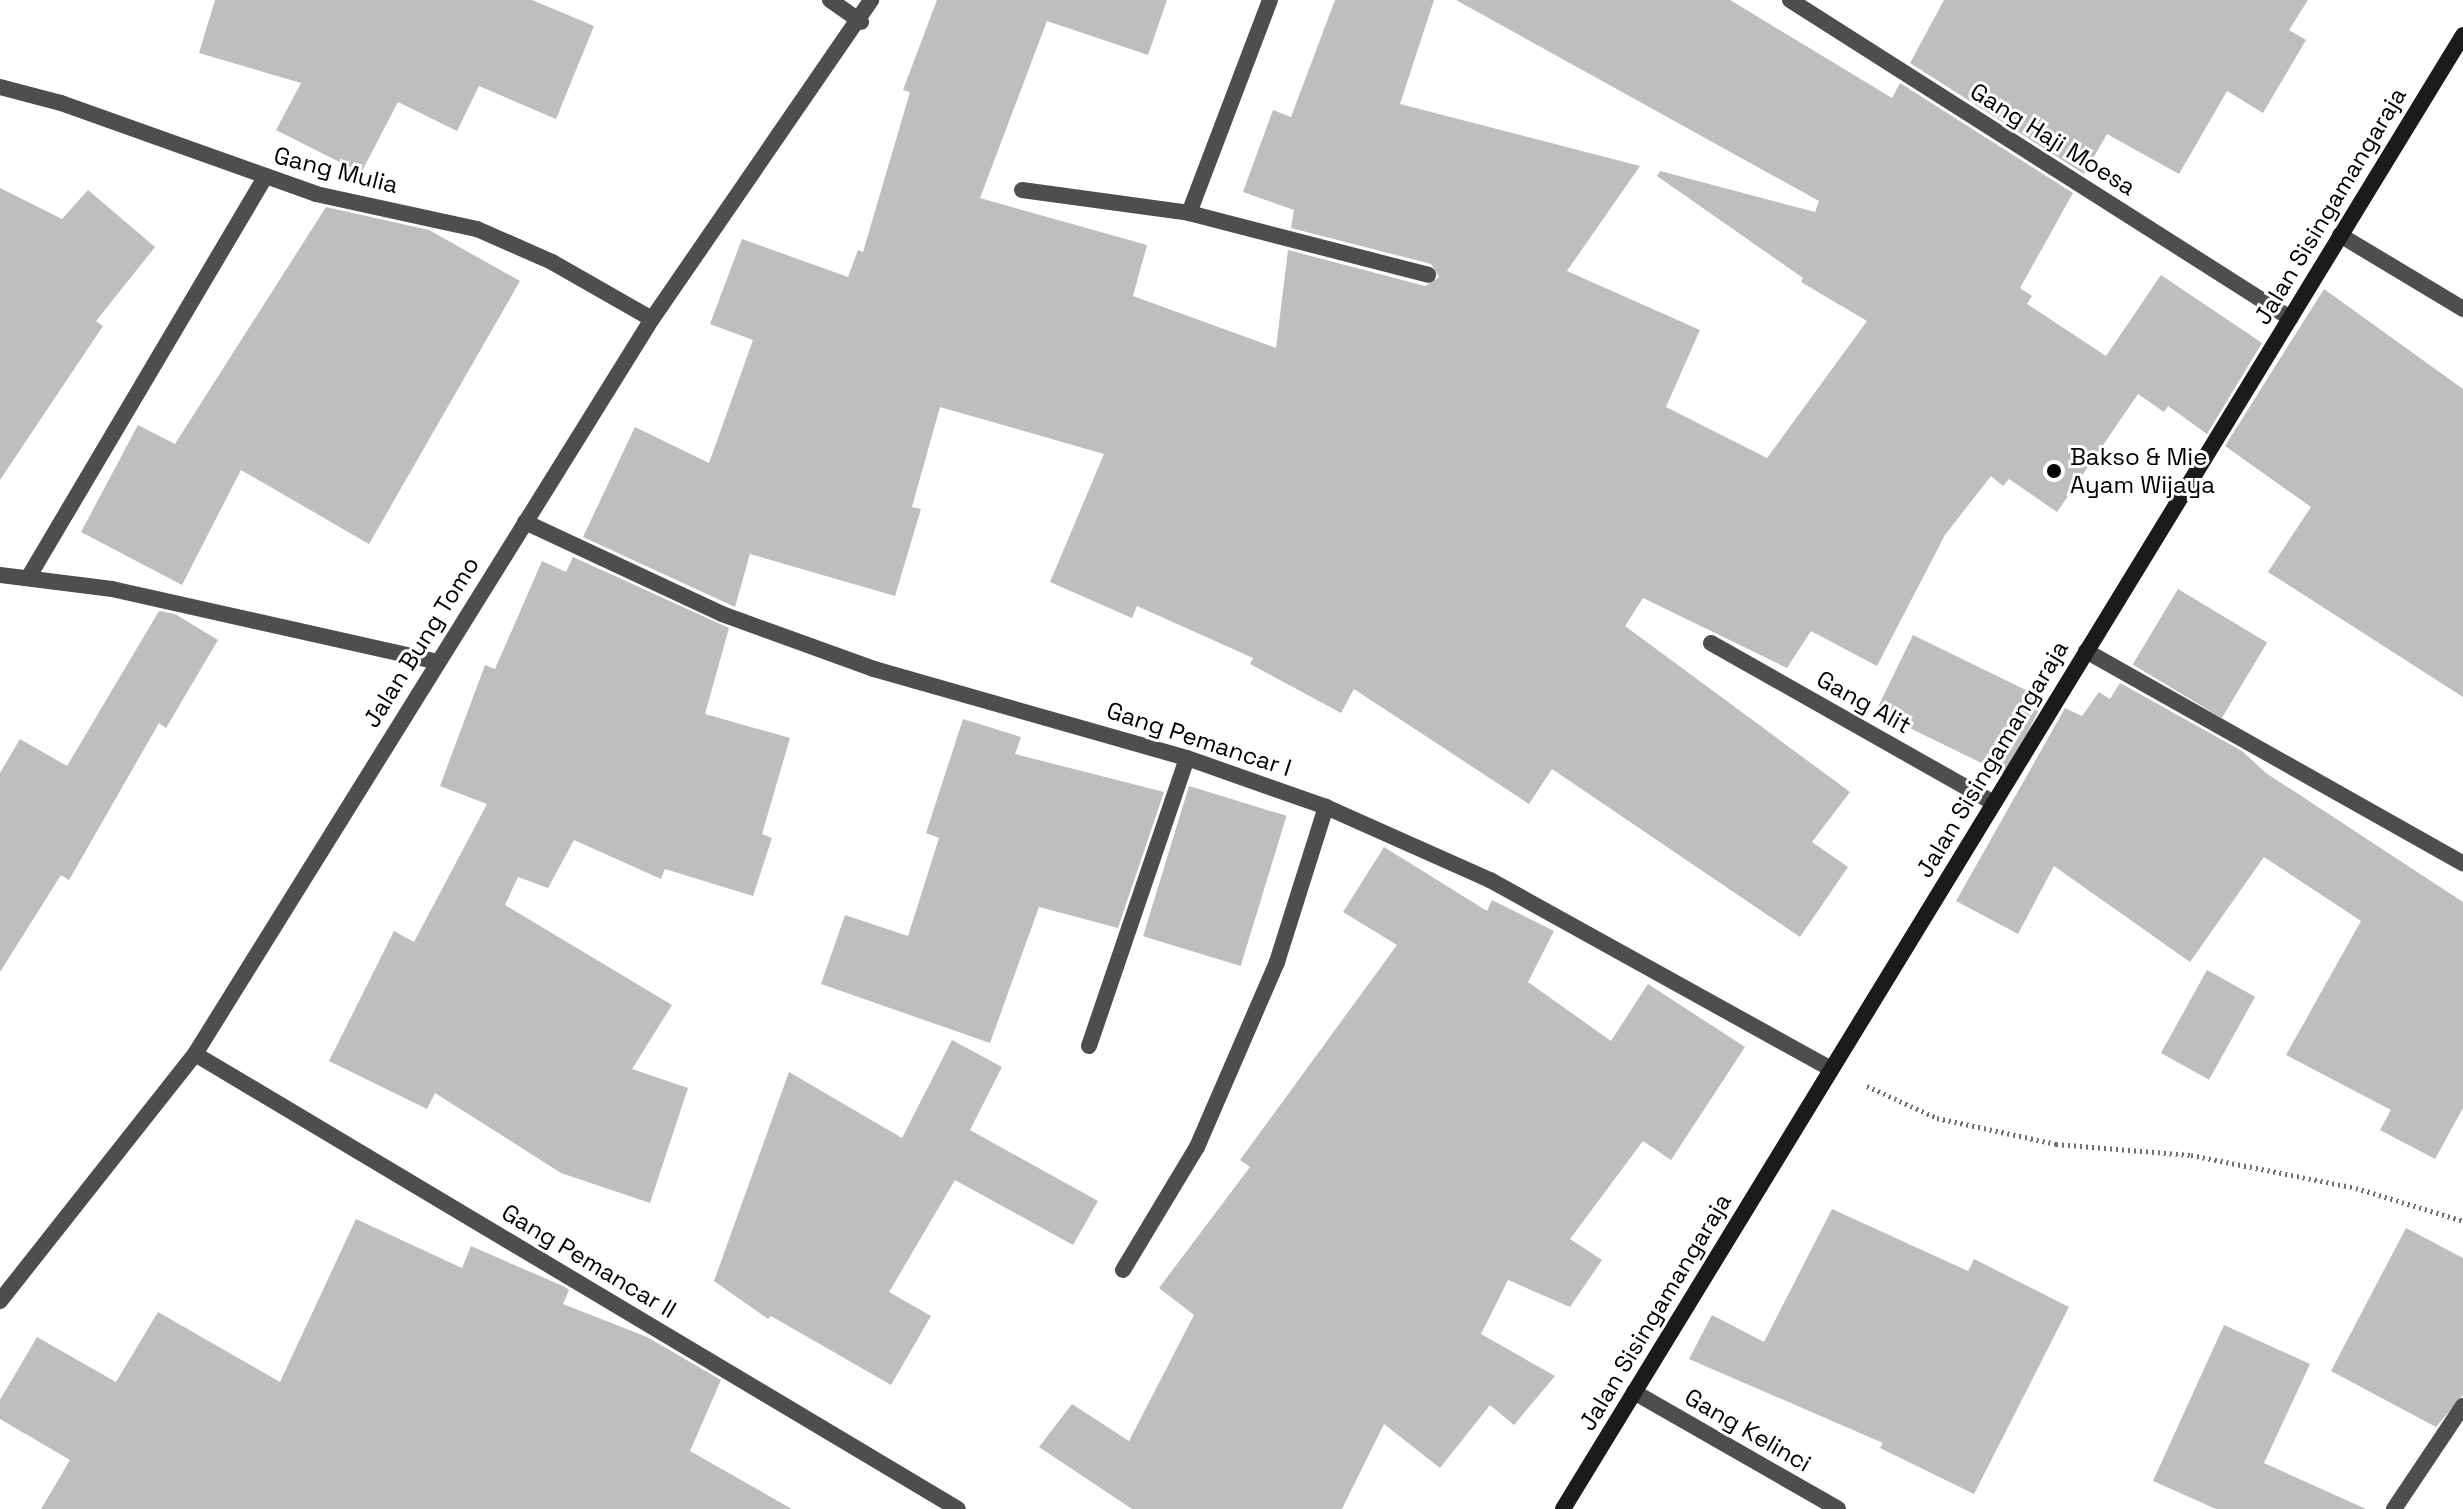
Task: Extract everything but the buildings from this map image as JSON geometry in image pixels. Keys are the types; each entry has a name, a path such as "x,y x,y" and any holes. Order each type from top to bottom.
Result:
{"main road":[{"name":"Jalan Sisingamangaraja","path":"1563,1509 2463,35"}],"street":[{"path":"830,0 861,22"},
{"name":"Jalan Bung Tomo","path":"0,1301 195,1054 327,848 435,661 652,319 861,22 871,0"},
{"path":"1189,213 1270,0"},
{"name":"Gang Haji Moesa","path":"1790,0 2290,318"},
{"name":"Gang Mulia","path":"0,87 61,103 265,178 477,229 552,262 652,319"},
{"path":"28,578 265,178"},
{"path":"1022,190 1189,213 1428,275"},
{"path":"2340,235 2463,309"},
{"name":"Gang Pemancar I","path":"525,522 722,614 805,644 979,702 1187,758 1326,807 1490,880 1831,1069"},
{"path":"0,575 112,589 435,661"},
{"name":"Gang Alit","path":"1711,643 1994,803"},
{"path":"2086,651 2463,863"},
{"path":"1089,1046 1187,758"},
{"path":"1123,1270 1197,1147 1277,962 1326,807"},
{"name":"Gang Pemancar II","path":"195,1054 958,1509"},
{"name":"Gang Kelinci","path":"1634,1392 1838,1509"},
{"path":"2394,1509 2463,1406"}],"path":[{"path":"1831,1069 1937,1118 2056,1144 2191,1155 2356,1188 2463,1221"}],"place":[{"name":"Bakso & Mie Ayam Wijaya","path":"2054,471"}]}
